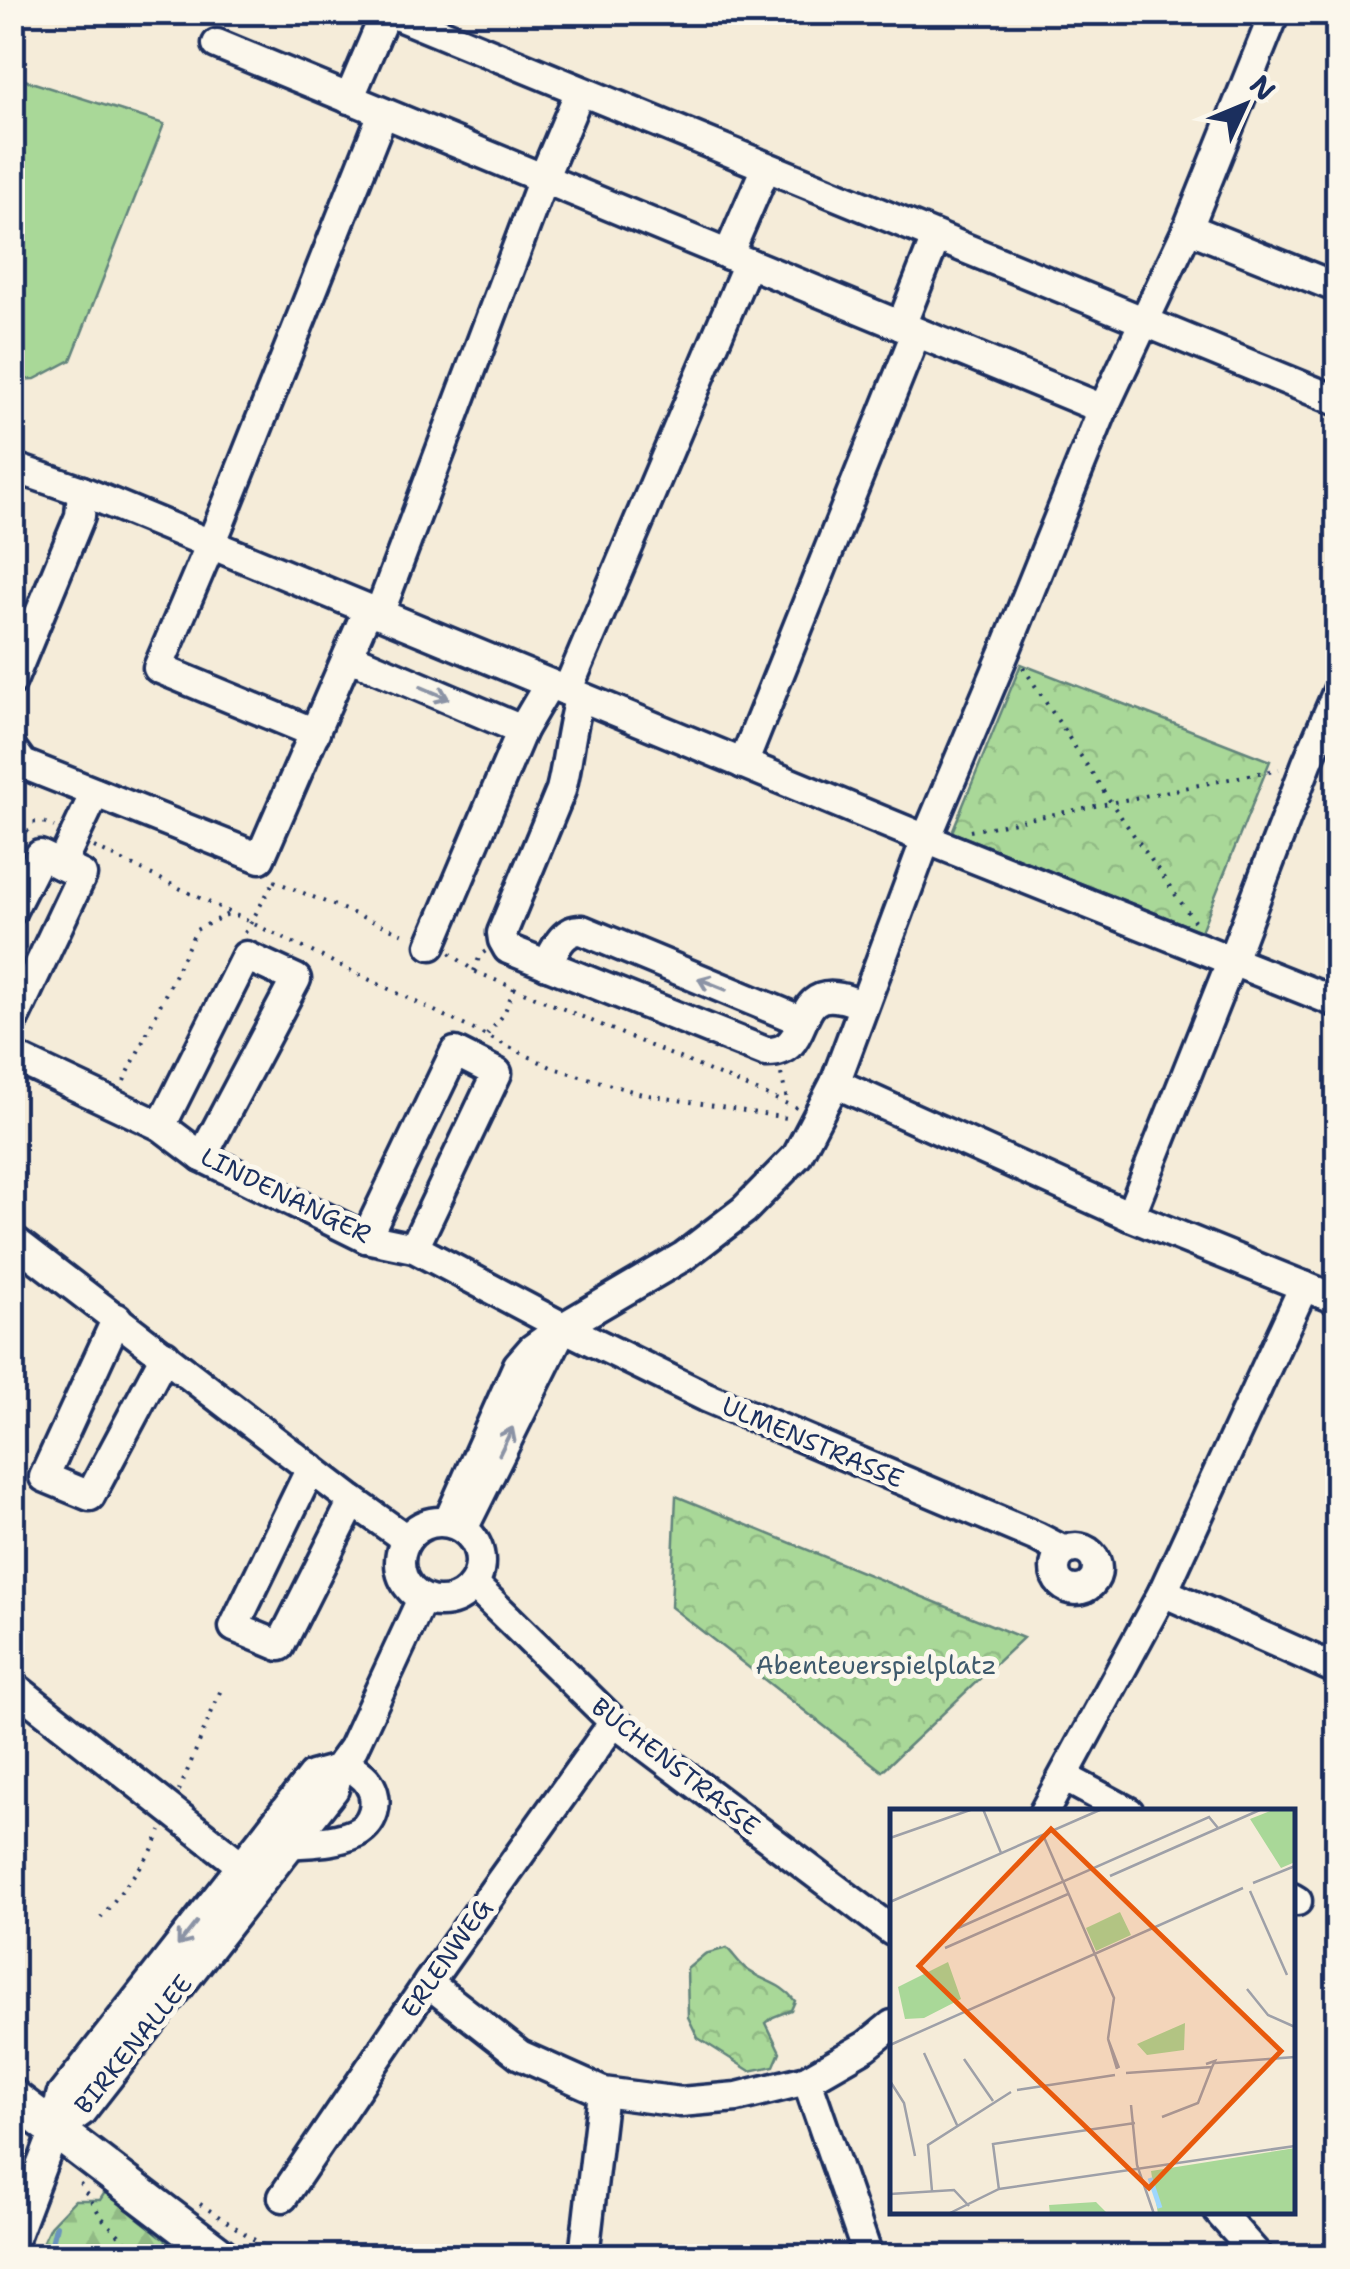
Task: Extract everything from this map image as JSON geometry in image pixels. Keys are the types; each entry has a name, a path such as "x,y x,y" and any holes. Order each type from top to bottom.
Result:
{"main road":[{"path":"12,2096 220,2256"}],"street":[{"path":"349,99 388,12 1338,401"},
{"path":"456,1525 564,1327 684,1256 744,1210 797,1156 834,1082 926,840 1103,410 1188,228 1275,12"},
{"path":"217,44 1103,410"},
{"path":"18,756 268,869 314,733 348,656 374,611 580,91"},
{"path":"314,733 158,668 383,113"},
{"path":"431,945 522,730 565,690 738,259 766,167"},
{"path":"1188,228 1338,288"},
{"path":"742,764 909,330 936,237"},
{"path":"12,467 82,491 926,840 1338,1003"},
{"path":"12,682 80,516 82,491"},
{"path":"348,656 522,730"},
{"path":"565,690 572,722 567,768 502,934 508,948 766,1052 785,1051 792,1044 814,1002 841,998 863,1006"},
{"path":"1130,1216 1338,692"},
{"path":"12,910 50,860 74,837 95,793"},
{"path":"12,1023 82,875 50,860"},
{"path":"547,965 564,935 582,930 802,1021"},
{"path":"162,1126 246,956 296,979 202,1157"},
{"path":"366,1238 454,1052 497,1072 414,1248"},
{"name":"LINDENANGER","path":"12,1056 162,1126 202,1157 366,1238 414,1248 564,1327"},
{"path":"834,1082 1130,1216 1338,1300"},
{"path":"12,1239 406,1539"},
{"path":"1046,1809 1163,1592 1304,1286"},
{"path":"117,1318 44,1478 90,1496 165,1355"},
{"name":"ULMENSTRASSE","path":"564,1327 706,1396 1064,1551"},
{"path":"311,1468 234,1627 280,1646 353,1501"},
{"path":"425,1524 456,1525 474,1540 480,1554 480,1570 474,1585 451,1602 422,1599 403,1579 400,1552 414,1530 425,1524"},
{"name":"BUCHENSTRASSE","path":"474,1585 614,1722 890,1929"},
{"path":"1163,1592 1338,1670"},
{"name":"BIRKENALLEE","path":"251,1874 291,1844 334,1789 341,1765 353,1748 422,1599"},
{"path":"12,1685 251,1874"},
{"name":"ERLENWEG","path":"283,2197 428,1983 614,1722"},
{"path":"291,1844 355,1834 366,1826 374,1813 375,1801 368,1782 341,1765"},
{"name":"BIRKENALLEE","path":"56,2130 81,2112 251,1874 312,1776 341,1765"},
{"path":"1064,1777 1124,1809"},
{"path":"428,1983 520,2055 603,2092 680,2102 737,2097 807,2080 866,2046 890,2027"},
{"path":"807,2080 868,2256"},
{"path":"584,2256 603,2092"},
{"path":"12,2243 56,2130"},
{"path":"1221,2214 1258,2256"}],"path":[{"path":"1006,649 1021,664 1201,931"},
{"path":"18,756 23,823 50,860"},
{"path":"926,840 1307,763"},
{"path":"23,823 43,822 553,1068 642,1094 786,1119 817,1116"},
{"path":"246,956 241,940 251,923 268,869 456,956 474,971 817,1116"},
{"path":"113,1103 196,930 230,912"},
{"path":"474,1062 486,1036 504,1014 514,988"},
{"path":"776,1053 788,1104"},
{"path":"102,1918 150,1854 222,1686"},
{"path":"78,2181 102,2218 140,2256"},
{"path":"190,2198 279,2256"}],"green space":[{"path":"12,76 164,124 71,360 35,379 13,380"},
{"path":"1021,664 1270,761 1201,931 952,832"},
{"name":"Abenteuerspielplatz","path":"676,1496 1023,1638 882,1771 671,1607"},
{"path":"727,1948 745,1968 784,1990 795,2001 791,2010 766,2023 780,2052 774,2066 750,2071 698,2038 688,2017 687,1969 705,1954"},
{"path":"105,2192 186,2256 36,2256 50,2226 75,2200 100,2200"}],"waterway":[{"path":"49,2256 56,2226"}]}
